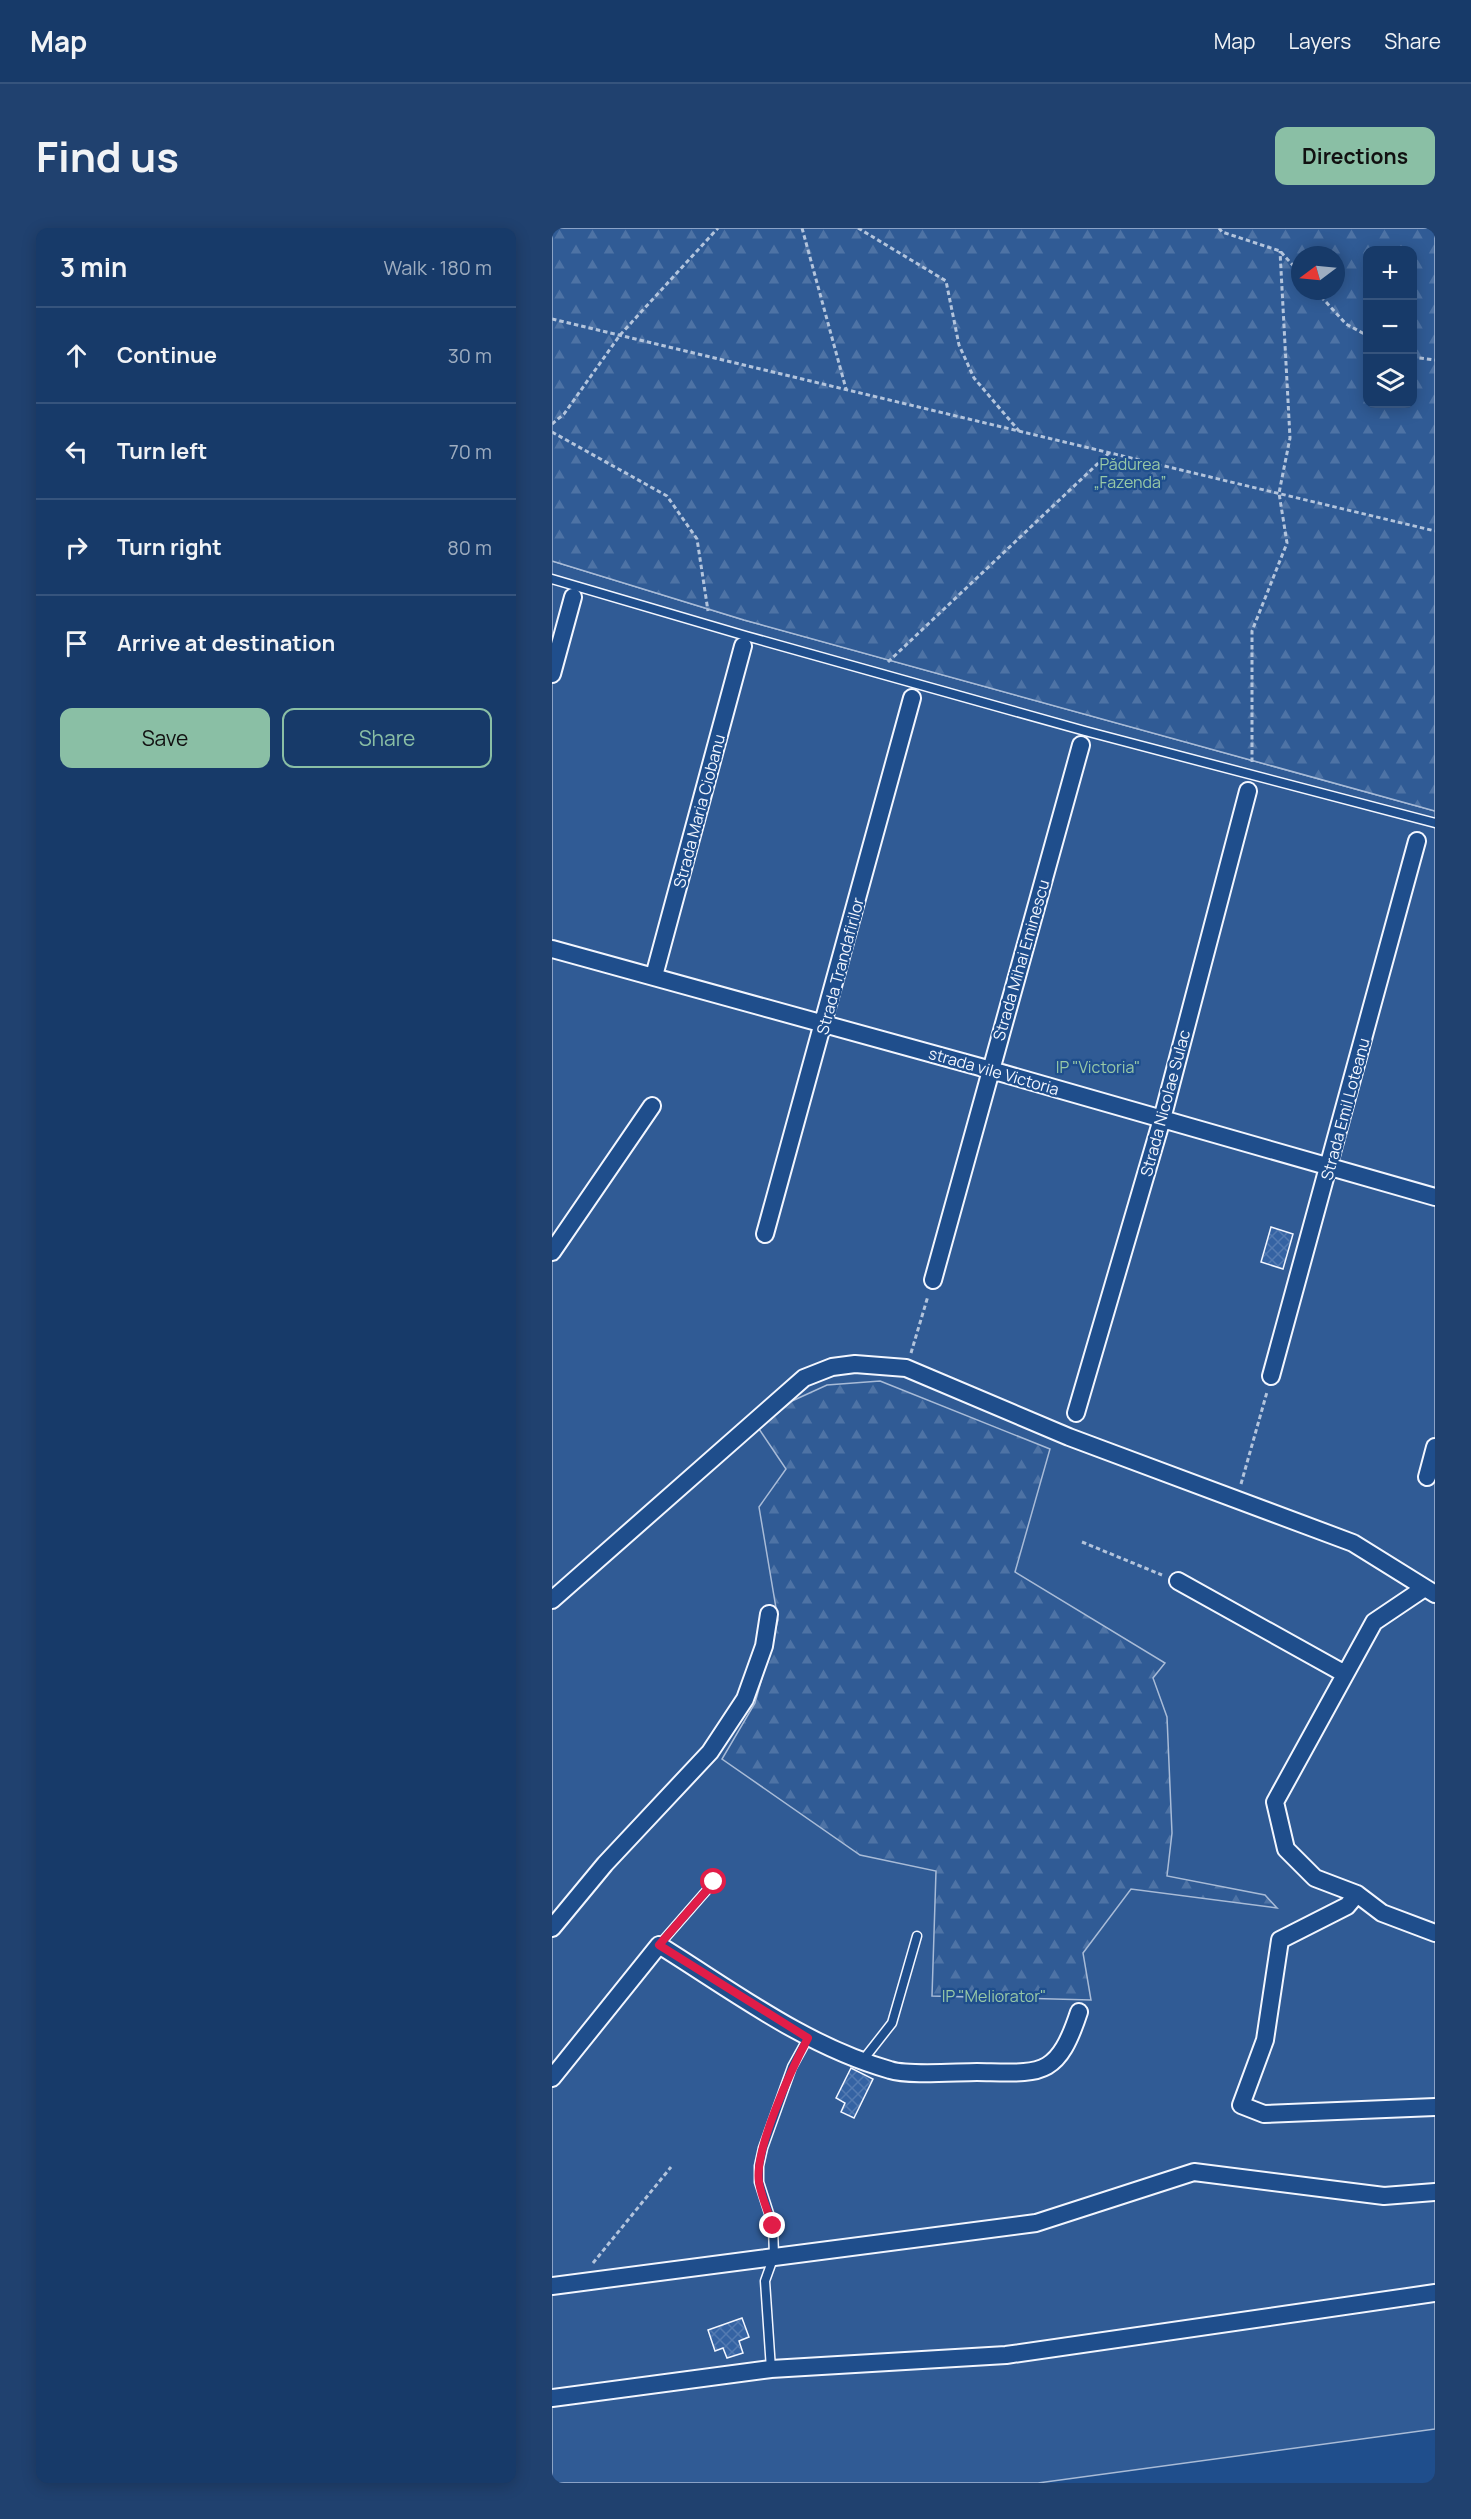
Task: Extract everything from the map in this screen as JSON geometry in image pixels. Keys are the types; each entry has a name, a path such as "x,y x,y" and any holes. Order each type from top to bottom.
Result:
{"street":[{"path":"552,675 573,597"},
{"name":"Strada Maria Ciobanu","path":"654,976 743,646"},
{"name":"Strada Trandafirilor","path":"765,1234 912,698"},
{"name":"Strada Mihai Eminescu","path":"933,1280 1081,745"},
{"name":"Strada Nicolae Sulac","path":"1076,1413 1162,1119 1250,783"},
{"name":"Strada Emil Loteanu","path":"1271,1376 1418,841"},
{"name":"strada vile Victoria","path":"552,949 991,1070 1435,1197"},
{"path":"552,1252 652,1106"},
{"path":"552,1600 804,1378 832,1367 855,1364 906,1368 1069,1437 1353,1543 1429,1592 1374,1622 1275,1802 1286,1849 1316,1878 1357,1894 1382,1913 1435,1934"},
{"path":"1426,1477 1435,1447"},
{"path":"1178,1581 1345,1674"},
{"path":"552,1928 605,1864 710,1752 745,1699 764,1646 769,1614"},
{"path":"1357,1894 1347,1906 1280,1940 1265,2040 1241,2105 1264,2114 1435,2107"},
{"path":"552,2078 659,1945 808,2038 893,2071 1033,2073 1060,2057 1071,2038 1079,2012"},
{"path":"552,2286 1036,2223 1194,2172 1384,2196 1435,2192"},
{"path":"552,2398 771,2369 1006,2355 1435,2293"}],"lane":[{"path":"552,579 1250,783 1435,823"},
{"path":"659,1945 714,1882"},
{"path":"863,2060 892,2023 917,1936"},
{"path":"771,2369 765,2281 774,2256 773,2226 759,2182 759,2166 763,2148 792,2067 808,2038"}],"path":[{"path":"552,424 564,414 620,335 718,228"},
{"path":"802,228 846,389"},
{"path":"858,228 946,281 959,345 974,378 1020,431"},
{"path":"1219,228 1222,232 1280,251 1291,263"},
{"path":"1250,783 1252,631 1287,543 1279,493 1290,438 1280,251"},
{"path":"1324,300 1346,324 1363,333"},
{"path":"552,319 1435,531"},
{"path":"1417,358 1435,360"},
{"path":"552,432 667,496 697,539 710,624"},
{"path":"877,673 1109,453"},
{"path":"906,1368 933,1280"},
{"path":"1236,1499 1271,1376"},
{"path":"1082,1542 1178,1581"},
{"path":"576,2283 671,2167"}],"shaded area":[{"name":"IP \"Meliorator\"","path":"552,561 744,620 1435,811 1435,2429 1038,2483 552,2483"}],"green space":[{"name":"Pădurea „Fazenda”","path":"552,228 1435,228 1435,811 744,620 552,561"},
{"path":"880,1381 1050,1449 1015,1572 1165,1663 1153,1678 1167,1717 1172,1833 1167,1876 1265,1895 1277,1908 1131,1889 1083,1953 1091,2000 932,1996 936,1871 860,1855 722,1759 755,1703 778,1620 759,1507 786,1469 759,1429 792,1401 827,1385"}],"building":[{"path":"1271,1227 1293,1234 1283,1269 1261,1262"},
{"path":"851,2068 873,2079 854,2118 841,2112 845,2103 836,2098"},
{"path":"742,2318 749,2337 739,2341 743,2353 727,2358 723,2348 715,2351 708,2330"}],"route":[{"path":"714,1882 659,1945 808,2038 792,2067 763,2148 759,2166 759,2182 773,2226"}],"park label":[{"name":"IP \"Victoria\"","path":"1098,1067"}]}
